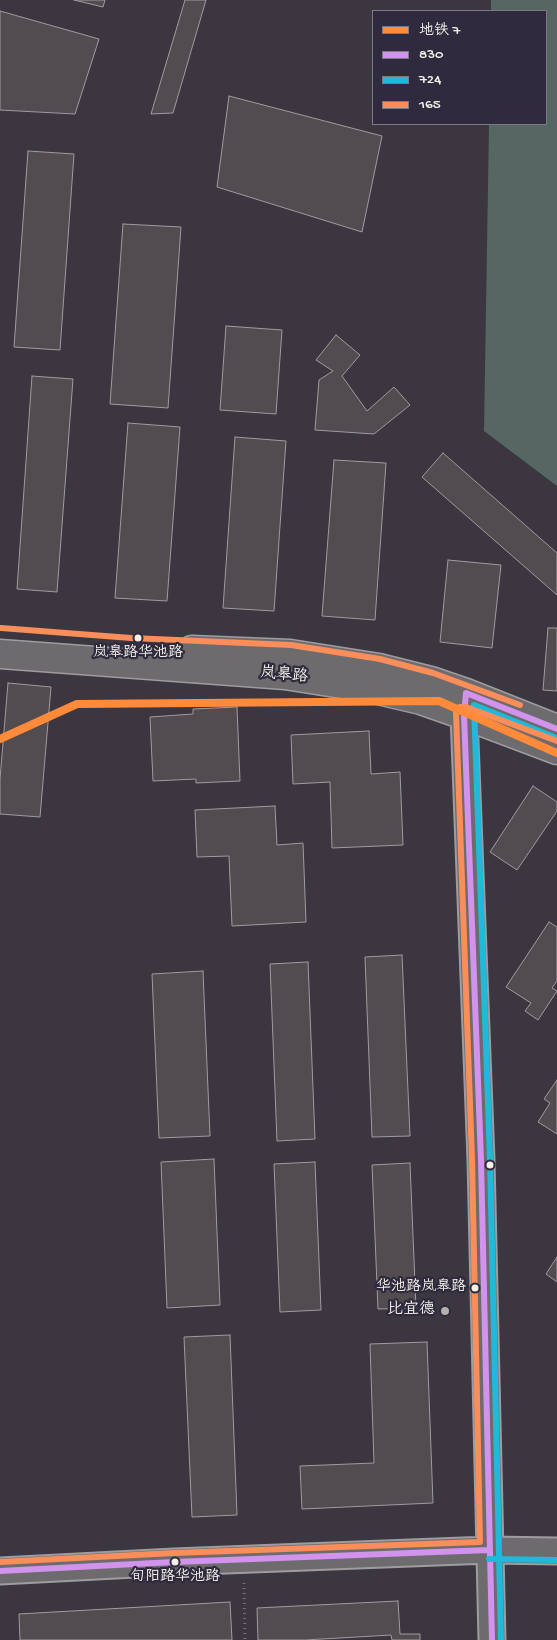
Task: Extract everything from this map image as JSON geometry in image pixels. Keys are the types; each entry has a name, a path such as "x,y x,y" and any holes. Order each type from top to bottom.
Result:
{"main road":[{"name":"岚皋路","path":"0,637 130,648 290,654 379,668 431,681 465,704 557,750"},
{"name":"岚皋路","path":"0,654 285,675 374,689 421,700 465,704 557,729"}],"street":[{"path":"465,704 481,1160 492,1640"},
{"path":"0,1571 489,1550 557,1551"}],"path":[{"path":"243,1560 245,1640"}],"shaded area":[{"path":"491,0 557,0 557,486 484,431 489,125 547,125 547,10 491,10"}],"building":[{"path":"74,0 105,0 103,7"},
{"path":"185,0 206,0 173,113 151,114"},
{"path":"0,11 99,39 75,114 0,110"},
{"path":"229,96 382,136 362,232 217,187"},
{"path":"28,151 74,154 60,350 14,347"},
{"path":"123,224 181,227 168,408 110,404"},
{"path":"226,326 282,330 276,414 220,410"},
{"path":"336,335 360,355 342,376 367,411 394,387 410,405 374,434 315,430 319,380 333,371 316,360"},
{"path":"32,376 73,379 57,592 17,589"},
{"path":"128,423 180,427 167,601 115,598"},
{"path":"235,437 286,441 274,611 223,608"},
{"path":"443,453 557,553 557,595 422,477"},
{"path":"334,460 386,463 375,620 322,616"},
{"path":"448,560 501,565 492,648 440,642"},
{"path":"548,628 557,628 557,691 543,690"},
{"path":"8,683 51,687 40,817 0,814 0,779"},
{"path":"237,707 240,781 196,783 196,779 153,781 150,717 193,714 193,709"},
{"path":"369,731 371,774 400,772 403,845 332,848 330,782 293,784 291,735"},
{"path":"533,786 557,802 557,811 517,870 490,852"},
{"path":"275,806 277,845 303,843 306,922 232,926 229,856 197,857 195,810"},
{"path":"549,922 557,927 557,981 552,988 557,991 538,1020 525,1011 531,1003 506,987"},
{"path":"402,955 410,1136 372,1137 365,957"},
{"path":"308,962 315,1139 277,1141 270,964"},
{"path":"203,971 210,1136 159,1138 152,974"},
{"path":"557,1080 557,1134 538,1122 550,1103 544,1099"},
{"path":"214,1159 220,1305 167,1308 161,1162"},
{"path":"315,1162 321,1310 280,1312 274,1164"},
{"path":"410,1163 416,1308 378,1309 372,1165"},
{"path":"557,1257 557,1282 546,1274"},
{"path":"230,1335 237,1515 192,1517 184,1337"},
{"path":"427,1342 433,1503 302,1509 300,1466 374,1463 370,1344"},
{"path":"398,1601 400,1634 420,1634 420,1640 392,1640 391,1635 305,1640 258,1640 257,1608"},
{"path":"230,1602 232,1640 20,1640 19,1614"}],"metro line":[{"name":"7","path":"0,739 77,704 439,701 557,753"}],"transit line":[{"name":"165","path":"1,628 131,638 291,645 380,659 433,673 520,705"},
{"name":"830","path":"492,1640 481,1160 464,715 466,693 557,729"},
{"name":"724","path":"501,1640 490,1160 474,705 554,737"},
{"name":"165","path":"0,1562 174,1553 480,1542 472,1160 456,713 460,707 466,707 557,741"},
{"name":"830","path":"0,1571 174,1562 489,1550"},
{"name":"724","path":"489,1559 557,1560"}],"place":[{"name":"岚皋路华池路","path":"138,638"},
{"name":"华池路岚皋路","path":"475,1288"},
{"name":"比宜德","path":"445,1311"},
{"name":"旬阳路华池路","path":"175,1562"}]}
